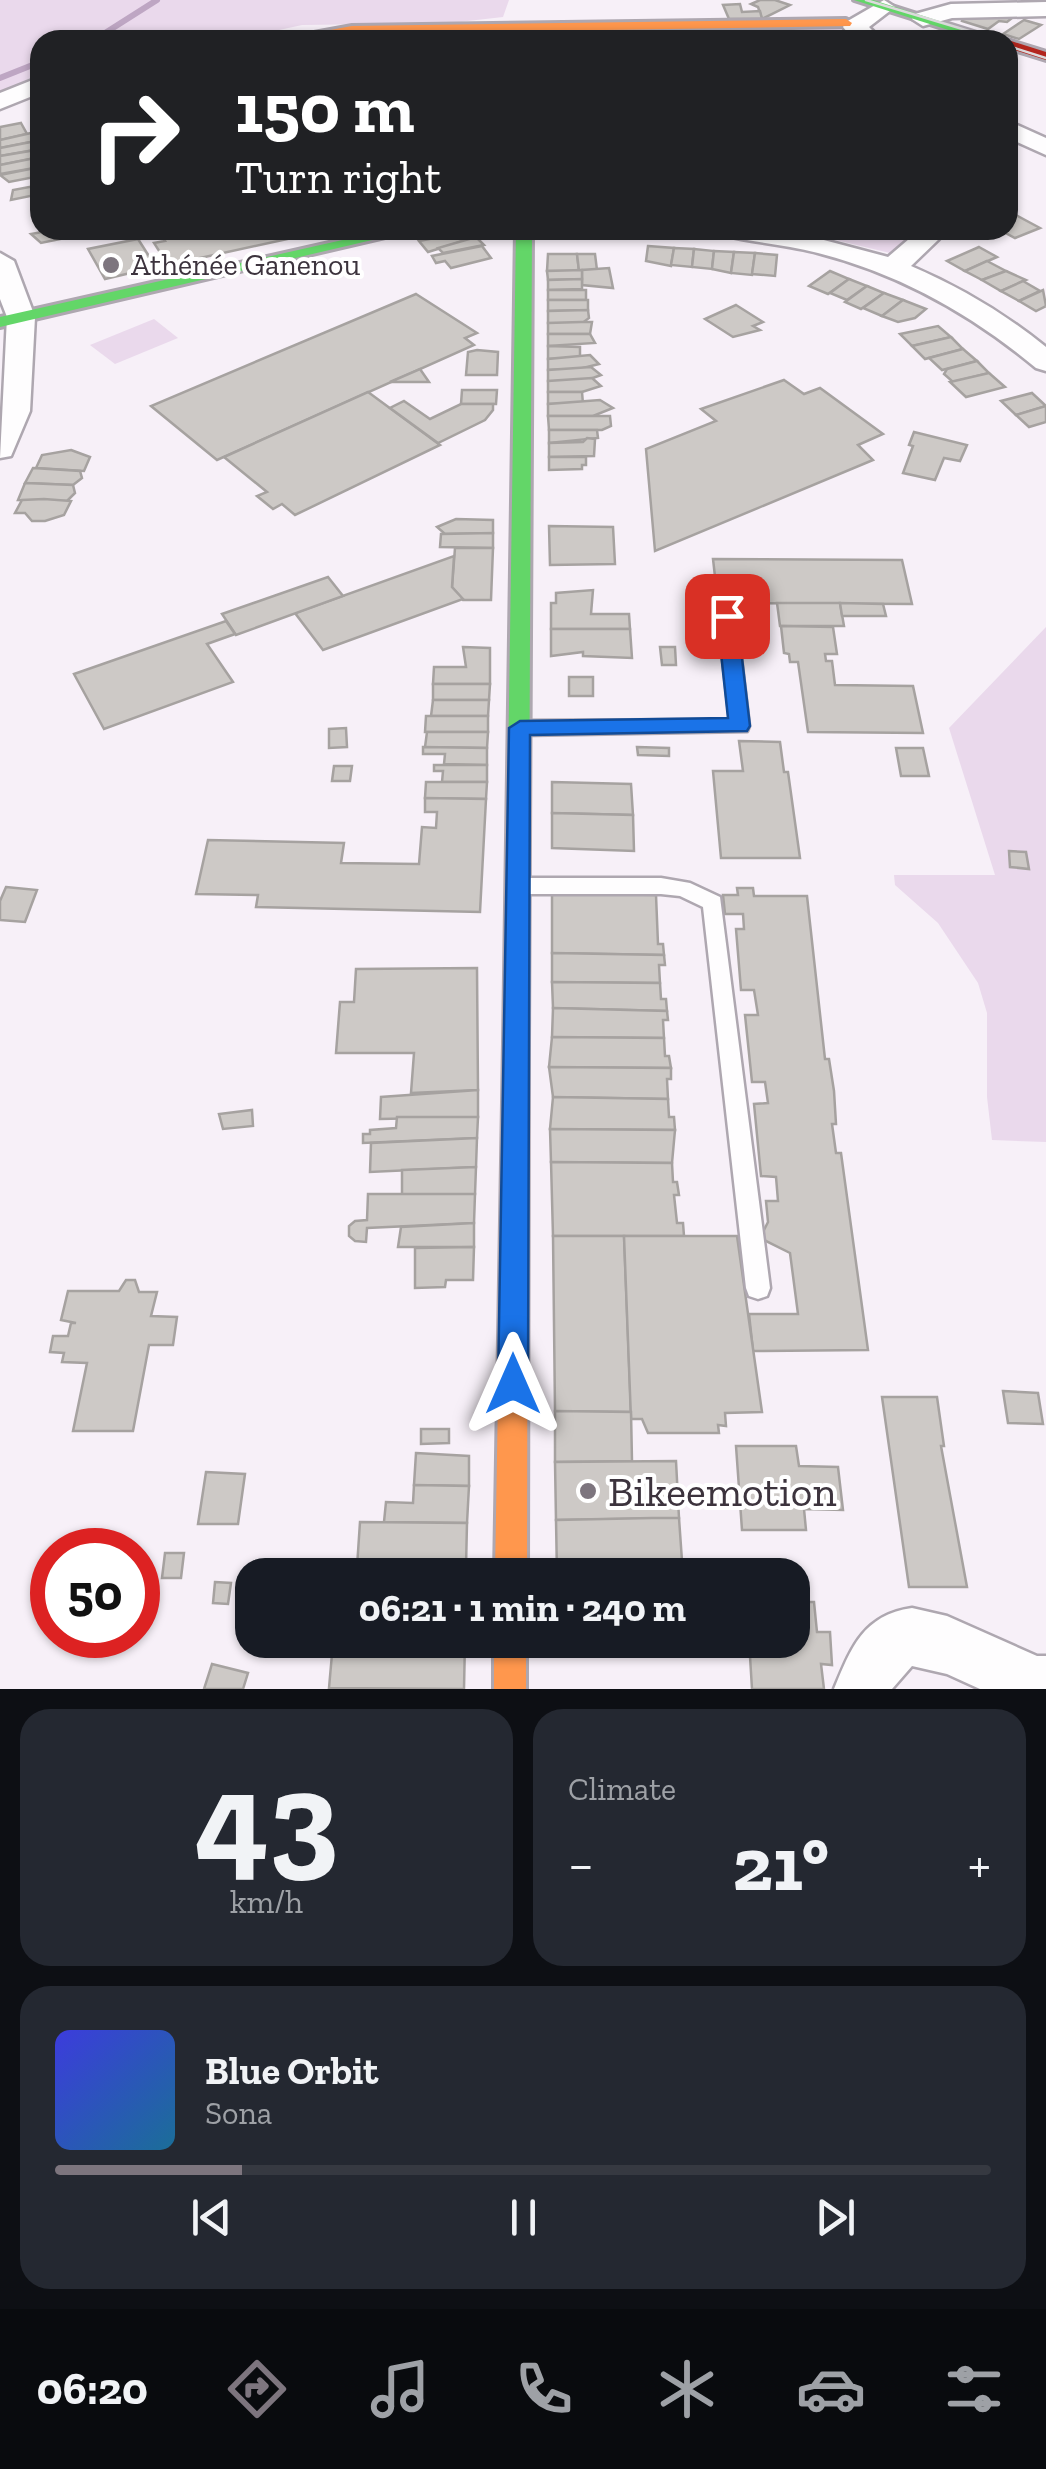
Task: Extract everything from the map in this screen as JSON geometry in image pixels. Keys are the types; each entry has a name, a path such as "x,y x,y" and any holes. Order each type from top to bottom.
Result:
{"main road":[{"path":"526,0 526,30"},
{"path":"860,0 952,30"},
{"path":"642,30 846,23"},
{"path":"1018,47 1046,56"},
{"path":"11,320 363,240"},
{"path":"511,1558 524,240"},
{"path":"510,1658 510,1689"}],"street":[{"path":"857,30 854,28 884,7"},
{"path":"915,21 952,12 1046,9"},
{"path":"0,102 30,88"},
{"path":"1018,133 1046,148"},
{"path":"795,240 830,246 894,266 979,309 1046,362"},
{"path":"894,266 926,240"},
{"path":"0,261 11,320 14,411 0,449"},
{"path":"863,1689 872,1664 896,1640 918,1636 1036,1686 1046,1686"}],"lane":[{"path":"520,728 740,726 727,616"},
{"path":"518,886 661,886 683,889 714,904 758,1288"}],"shaded area":[{"path":"0,0 509,0 503,17 450,23 302,25 279,30 30,30 30,85 0,94"},
{"path":"839,28 842,30 732,30"},
{"path":"836,240 907,240 894,254"},
{"path":"154,319 178,338 115,364 90,345"},
{"path":"1046,627 1046,1142 992,1140 987,1097 987,1013 978,983 938,923 895,885 894,875 995,875 949,728"}],"building":[{"path":"760,0 790,5 762,19 758,7 751,4"},
{"path":"740,4 742,12 760,11 762,19 729,19 723,5"},
{"path":"964,16 1012,18 1007,22 999,21 988,29 962,21"},
{"path":"1024,20 1041,25 1019,39 1018,30 1009,30"},
{"path":"21,123 27,134 0,140 0,127"},
{"path":"30,133 30,142 0,148 0,140"},
{"path":"30,142 30,151 0,156 0,148"},
{"path":"30,151 30,159 0,165 0,156"},
{"path":"30,159 30,169 0,174 0,165"},
{"path":"30,169 30,178 9,182 0,175"},
{"path":"30,187 30,196 11,200 13,190"},
{"path":"1018,216 1040,228 1018,237"},
{"path":"139,240 156,267 105,279 88,249"},
{"path":"283,240 168,265 154,243"},
{"path":"424,240 466,240 428,252 419,241"},
{"path":"466,240 479,240 484,245 443,253 438,248"},
{"path":"482,246 491,258 451,268 445,261 436,263 432,256"},
{"path":"648,246 674,248 671,266 646,261"},
{"path":"979,247 997,257 965,271 947,261"},
{"path":"674,248 694,249 692,267 671,265"},
{"path":"694,249 714,251 712,269 692,267"},
{"path":"714,251 734,252 731,273 712,269"},
{"path":"734,252 755,253 752,275 731,273"},
{"path":"755,253 777,255 775,276 752,274"},
{"path":"548,254 577,254 579,271 547,271"},
{"path":"577,254 595,254 597,270 579,271"},
{"path":"987,261 1006,271 982,280 965,271"},
{"path":"609,268 613,288 582,285 582,270"},
{"path":"582,270 582,279 548,280 547,271"},
{"path":"830,271 849,279 828,294 809,286"},
{"path":"1006,271 1026,280 1001,291 982,280"},
{"path":"582,279 582,289 548,290 548,280"},
{"path":"849,279 867,286 847,300 830,293"},
{"path":"1023,281 1040,291 1019,301 1001,291"},
{"path":"867,286 884,293 861,309 845,302"},
{"path":"548,290 586,290 586,300 548,300"},
{"path":"1043,290 1046,306 1036,311 1019,301"},
{"path":"884,293 903,300 882,316 863,308"},
{"path":"416,294 477,333 465,338 474,345 217,460 151,406"},
{"path":"548,300 588,300 588,310 548,311"},
{"path":"903,300 926,309 915,318 898,322 882,316"},
{"path":"736,305 763,322 753,326 760,330 733,337 705,319"},
{"path":"588,310 589,318 581,324 548,323 548,311"},
{"path":"592,322 590,334 548,334 548,323"},
{"path":"938,326 951,337 912,346 900,334"},
{"path":"548,334 590,334 595,343 548,346"},
{"path":"951,337 963,349 925,359 912,346"},
{"path":"548,346 580,347 580,358 548,359"},
{"path":"963,349 977,361 942,370 929,358"},
{"path":"468,352 498,352 497,375 466,375"},
{"path":"590,355 599,364 548,370 548,359"},
{"path":"977,361 989,373 953,382 944,374 947,369"},
{"path":"591,367 601,375 582,382 548,381 548,370"},
{"path":"420,369 429,382 390,382"},
{"path":"989,373 1005,387 966,397 950,382"},
{"path":"592,378 601,386 582,392 548,392 548,381"},
{"path":"784,380 804,394 820,388 883,434 858,445 873,460 655,551 646,449 716,421 701,409"},
{"path":"462,390 497,390 496,404 461,404"},
{"path":"368,392 440,445 295,515 282,504 273,509 257,496 267,492 224,457"},
{"path":"548,392 582,392 583,404 548,404"},
{"path":"1032,393 1046,406 1016,415 1001,401"},
{"path":"600,400 613,408 593,416 548,416 548,404"},
{"path":"404,401 430,419 461,404 493,404 493,410 485,420 438,443 390,408"},
{"path":"1046,406 1046,422 1029,427 1016,415"},
{"path":"548,416 610,416 611,426 602,430 549,430"},
{"path":"549,430 597,430 598,438 549,443"},
{"path":"914,432 967,445 960,461 944,458 935,480 903,473"},
{"path":"595,439 594,456 549,457 549,443 583,442"},
{"path":"71,450 90,457 84,471 36,468 42,455"},
{"path":"549,457 586,457 586,465 582,469 549,470"},
{"path":"33,468 80,471 82,478 73,485 25,483"},
{"path":"25,483 73,485 75,493 67,501 18,500"},
{"path":"22,500 71,501 64,515 45,521 32,521 25,513 15,513"},
{"path":"456,519 493,520 493,533 445,534 437,527"},
{"path":"549,526 613,527 615,564 550,565"},
{"path":"493,533 493,548 440,547 441,534"},
{"path":"455,548 493,548 491,600 463,600 452,587"},
{"path":"454,556 452,587 463,599 323,650 295,613"},
{"path":"713,559 902,560 912,604 718,603"},
{"path":"328,577 343,596 236,635 222,614"},
{"path":"593,590 591,614 629,614 630,629 551,629 551,603 556,603 556,593"},
{"path":"777,603 840,603 844,626 780,626"},
{"path":"840,603 883,604 886,616 842,616"},
{"path":"226,621 235,634 207,644 233,682 104,729 74,674"},
{"path":"781,626 833,627 837,654 825,654 826,661 832,661 835,685 913,686 923,733 808,732 798,662 790,662 789,654 784,653"},
{"path":"551,629 630,629 632,658 583,656 583,652 551,656"},
{"path":"463,647 490,648 490,684 433,684 434,667 466,667"},
{"path":"660,647 675,647 676,665 662,665"},
{"path":"569,677 593,677 593,696 569,696"},
{"path":"433,684 490,684 489,700 433,700"},
{"path":"433,700 489,700 488,716 431,716"},
{"path":"426,716 488,716 488,732 425,732"},
{"path":"346,728 347,747 329,748 329,729"},
{"path":"427,732 488,732 487,748 425,747"},
{"path":"739,741 780,742 800,858 721,858 713,771 743,771"},
{"path":"423,747 487,748 487,765 444,764 445,754 423,754"},
{"path":"637,747 669,748 669,756 638,755"},
{"path":"896,748 923,748 929,776 901,776"},
{"path":"434,765 487,765 487,782 442,782 443,771 434,771"},
{"path":"334,766 352,766 350,781 332,781"},
{"path":"426,782 487,782 486,799 425,798"},
{"path":"552,782 631,784 633,815 552,813"},
{"path":"425,798 486,799 480,912 256,907 258,895 196,894 208,840 344,843 341,863 419,864 422,827 436,828 437,812 425,812"},
{"path":"552,813 633,815 634,851 552,848"},
{"path":"1009,851 1026,852 1029,869 1010,867"},
{"path":"6,887 37,890 25,922 0,920 0,901"},
{"path":"737,888 753,888 754,896 807,896 825,1059 829,1059 834,1091 836,1124 832,1124 836,1153 841,1153 868,1350 753,1351 749,1314 798,1314 790,1253 760,1238 768,1222 766,1201 778,1201 776,1177 761,1176 754,1104 768,1103 765,1082 752,1082 745,1015 758,1015 754,990 741,990 736,929 744,929 743,914 725,914 723,895 738,895"},
{"path":"552,893 656,895 658,944 663,944 664,955 552,953"},
{"path":"552,953 664,955 665,965 659,965 660,983 552,982"},
{"path":"477,968 478,1090 411,1093 414,1053 336,1053 340,1002 354,1002 356,969"},
{"path":"552,982 660,983 667,1011 553,1008"},
{"path":"553,1008 667,1011 668,1020 663,1020 664,1038 552,1037"},
{"path":"552,1037 664,1038 665,1056 669,1056 671,1068 549,1067"},
{"path":"549,1067 671,1068 668,1099 553,1097"},
{"path":"478,1090 478,1117 380,1119 381,1097"},
{"path":"553,1097 668,1099 675,1130 550,1129"},
{"path":"252,1110 253,1126 223,1129 219,1114"},
{"path":"397,1117 478,1117 477,1138 363,1143 363,1134 370,1134 370,1130 396,1128"},
{"path":"550,1129 675,1130 672,1163 551,1162"},
{"path":"477,1138 476,1167 370,1172 371,1143"},
{"path":"551,1162 672,1163 673,1182 677,1182 679,1195 674,1195 677,1223 683,1223 684,1236 553,1236"},
{"path":"476,1167 475,1194 402,1195 402,1170"},
{"path":"368,1194 475,1194 474,1223 367,1228 366,1242 355,1241 349,1236 349,1226 367,1220"},
{"path":"474,1223 474,1247 398,1247 401,1227"},
{"path":"553,1236 624,1236 631,1412 555,1411"},
{"path":"624,1236 737,1236 762,1412 725,1413 726,1426 718,1425 719,1433 648,1433 642,1419 631,1419"},
{"path":"474,1247 473,1280 446,1280 445,1287 415,1288 415,1248"},
{"path":"126,1280 135,1280 139,1292 157,1292 151,1316 177,1317 173,1345 149,1345 133,1431 73,1431 87,1363 62,1362 64,1353 50,1352 53,1336 68,1336 71,1323 76,1323 61,1320 68,1291 119,1291"},
{"path":"1003,1391 1038,1393 1043,1424 1008,1423"},
{"path":"882,1397 937,1397 941,1446 967,1587 909,1587"},
{"path":"555,1411 631,1412 632,1461 555,1462"},
{"path":"421,1429 449,1429 449,1443 421,1444"},
{"path":"736,1446 796,1446 799,1466 838,1467 843,1510 804,1509 806,1530 742,1530"},
{"path":"416,1453 469,1456 469,1486 414,1485"},
{"path":"676,1461 679,1518 556,1520 555,1462"},
{"path":"206,1472 245,1474 238,1524 198,1524"},
{"path":"414,1485 469,1486 467,1523 384,1522 386,1502 413,1503"},
{"path":"679,1518 682,1558 557,1558 556,1520"},
{"path":"360,1522 467,1523 466,1558 358,1558"},
{"path":"165,1553 184,1553 181,1578 162,1578"},
{"path":"215,1582 231,1583 228,1604 213,1603"},
{"path":"810,1602 814,1602 817,1632 830,1632 832,1665 821,1664 824,1689 752,1689 750,1658 810,1658"},
{"path":"332,1658 465,1658 464,1689 329,1688"},
{"path":"212,1664 248,1673 243,1689 204,1689"}],"waterway":[{"path":"110,30 157,0"},
{"path":"0,78 30,66"}],"tram line":[{"path":"866,0 966,30"},
{"path":"1018,49 1046,58"}],"traffic: fast":[{"path":"860,0 960,30"},
{"path":"0,322 363,240"},
{"path":"516,1043 524,240"}],"traffic: slow":[{"path":"352,30 846,23"},
{"path":"511,1558 516,1043"},
{"path":"510,1658 510,1689"}],"traffic: jam":[{"path":"1018,47 1046,56"}],"place":[{"name":"Athénée Ganenou","path":"111,265"},
{"name":"Bikeemotion","path":"588,1491"}],"route":[{"path":"513,1384 520,728 740,726 727,616"}]}
